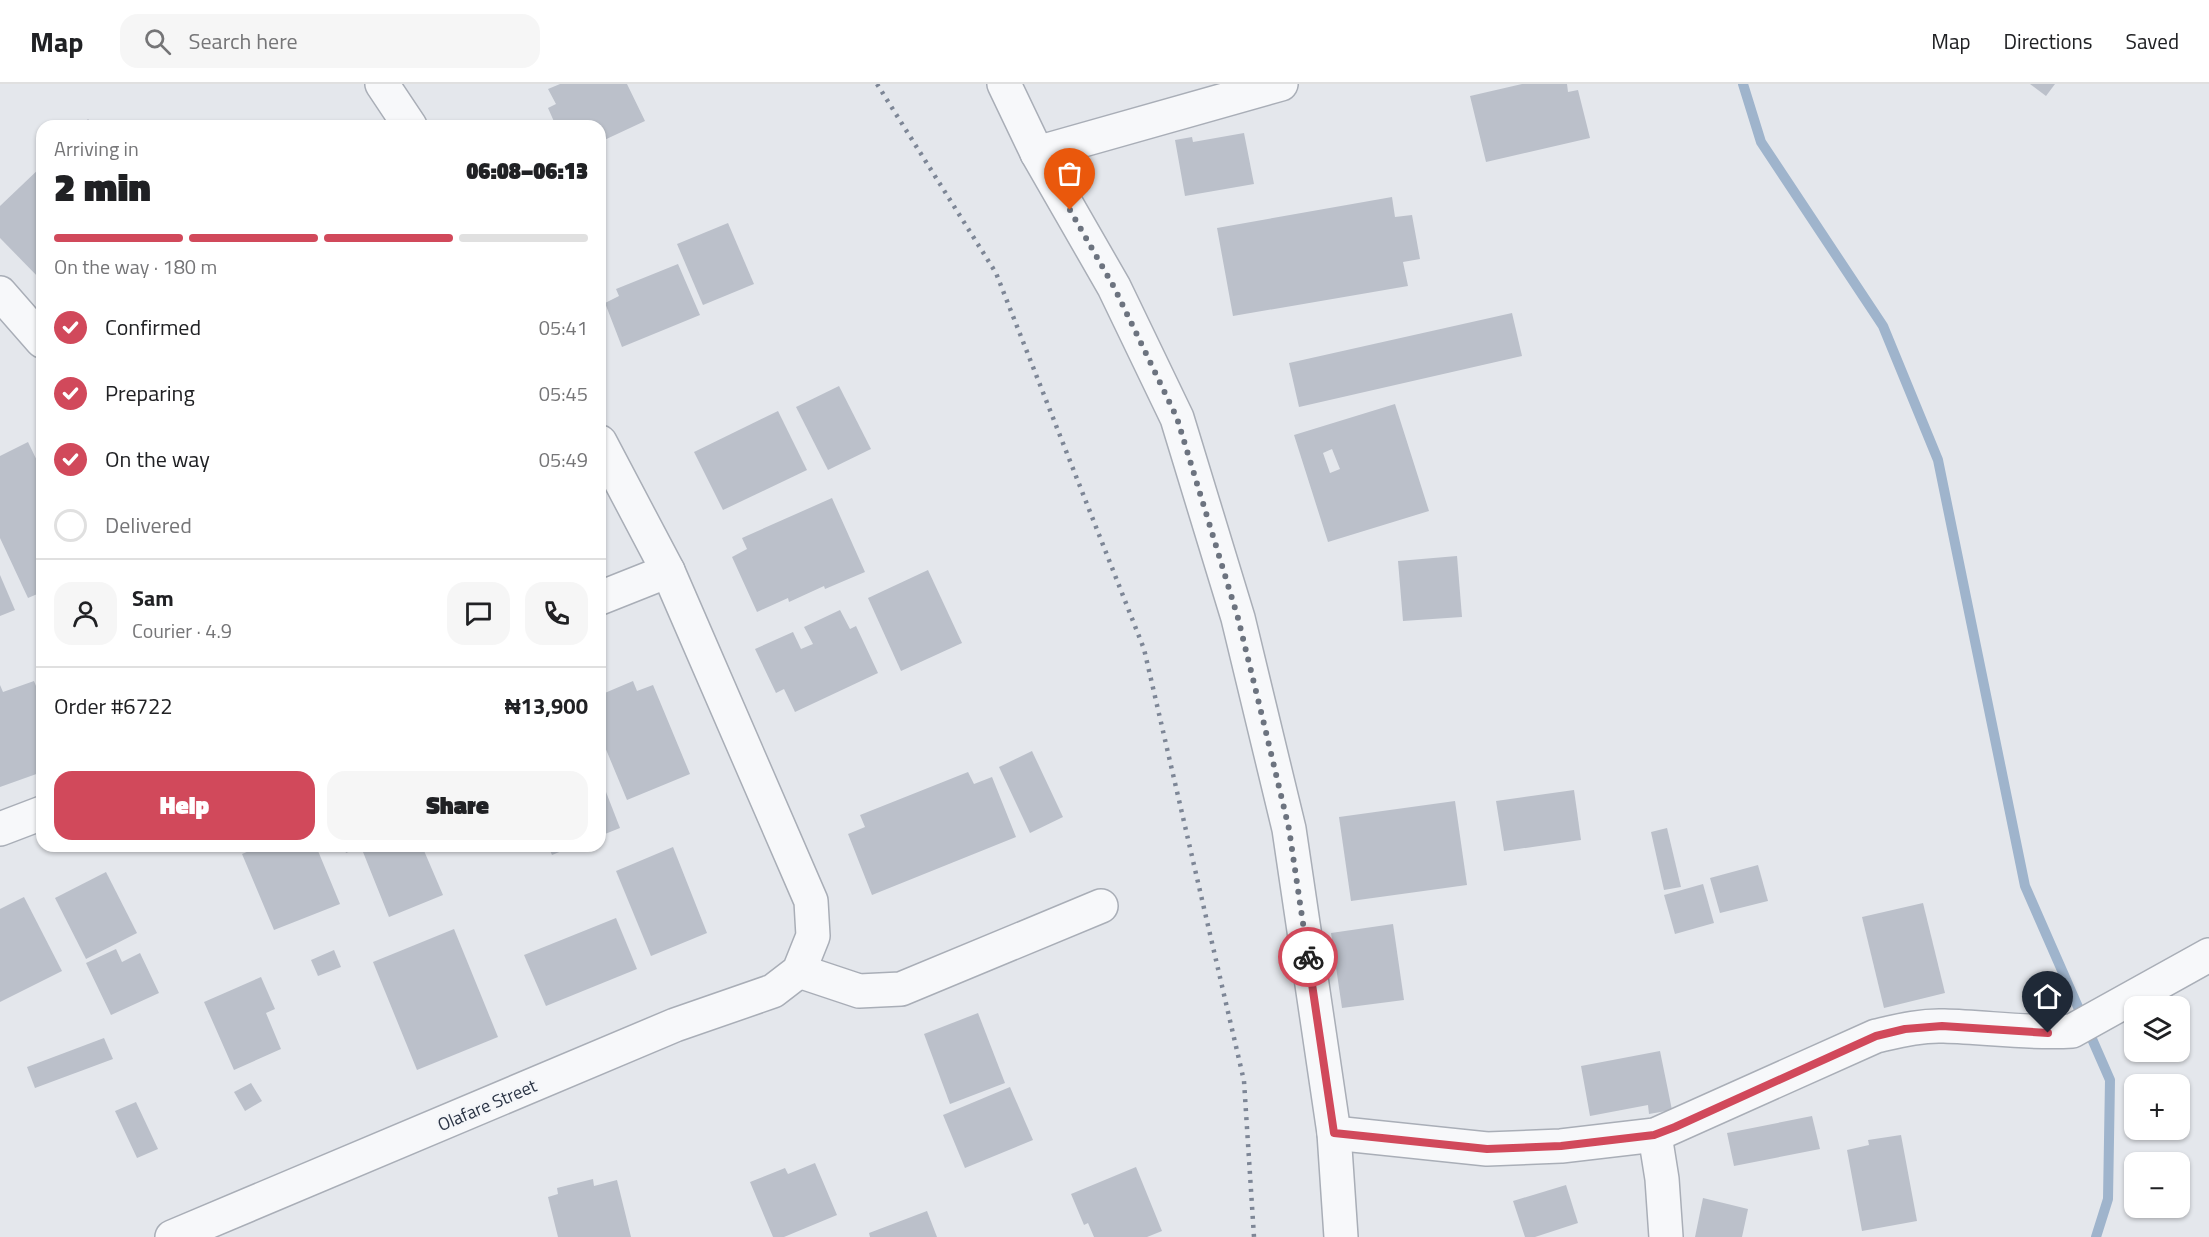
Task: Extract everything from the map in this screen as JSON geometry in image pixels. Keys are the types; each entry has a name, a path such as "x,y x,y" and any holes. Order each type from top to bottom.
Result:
{"street":[{"path":"382,84 406,120"},
{"path":"1004,84 1037,153 1114,287 1177,418 1238,618 1289,829 1334,1133 1341,1237"},
{"path":"1037,153 1281,84"},
{"path":"4,306 36,335"},
{"path":"606,453 668,571 811,900 813,936 799,971 859,991 901,988 1101,906"},
{"path":"606,596 668,571"},
{"path":"0,829 36,815"},
{"path":"1334,1133 1487,1149 1561,1146 1654,1135 1876,1036 1905,1029 1942,1026 2060,1032 2209,956"},
{"name":"Olafare Street","path":"172,1237 675,1025 773,991 799,971"},
{"path":"1654,1135 1662,1179 1666,1237"}],"building":[{"path":"560,84 627,84 645,121 606,139 606,120 553,120 548,108 556,104 548,89"},
{"path":"1522,84 1567,84 1568,92 1578,90 1590,138 1486,162 1470,96"},
{"path":"2030,84 2055,84 2046,96"},
{"path":"1244,133 1254,184 1185,196 1175,140 1192,137 1193,142"},
{"path":"36,172 36,275 0,238 0,206"},
{"path":"1392,197 1395,217 1412,215 1420,259 1403,262 1408,286 1233,316 1217,228"},
{"path":"728,223 754,284 703,305 677,244"},
{"path":"678,264 700,315 622,347 606,306 606,302 619,296 616,289"},
{"path":"1512,313 1522,356 1299,407 1289,363"},
{"path":"839,386 871,449 828,470 796,407"},
{"path":"1395,404 1429,511 1328,542 1294,435","holes":["1332,449 1340,469 1330,473 1323,453"]},
{"path":"778,411 807,470 723,510 694,452"},
{"path":"28,442 36,459 36,595 28,598 0,538 0,456"},
{"path":"832,498 865,572 825,589 824,586 789,602 788,598 757,612 732,557 747,549 742,538"},
{"path":"1457,556 1462,617 1403,621 1398,561"},
{"path":"928,570 962,643 901,671 868,598"},
{"path":"0,575 15,610 0,616"},
{"path":"840,610 850,629 856,626 878,673 795,712 784,689 776,693 755,649 793,632 801,649 813,644 804,627"},
{"path":"34,681 36,686 36,774 0,787 0,685 3,692"},
{"path":"633,681 637,691 653,685 690,774 627,800 606,749 606,692"},
{"path":"1032,751 1063,817 1030,833 999,767"},
{"path":"968,772 974,784 992,777 1016,837 872,895 848,834 865,827 860,815"},
{"path":"1574,790 1581,840 1504,851 1496,801"},
{"path":"606,792 620,828 606,834"},
{"path":"1455,801 1467,885 1351,901 1339,817"},
{"path":"1667,828 1681,887 1664,890 1651,832"},
{"path":"673,847 707,933 651,956 616,871"},
{"path":"247,852 318,852 340,904 274,930 242,854"},
{"path":"363,852 425,852 443,895 389,917"},
{"path":"1758,865 1768,901 1720,913 1710,878"},
{"path":"106,872 137,933 86,959 55,898"},
{"path":"1703,884 1714,923 1675,934 1664,895"},
{"path":"24,897 62,971 0,1002 0,909"},
{"path":"1923,903 1945,993 1884,1008 1862,917"},
{"path":"616,918 637,969 546,1006 524,955"},
{"path":"1393,924 1404,1000 1342,1008 1331,933"},
{"path":"454,929 498,1037 417,1070 373,962"},
{"path":"116,949 122,962 140,953 159,993 111,1015 86,963"},
{"path":"334,950 341,967 318,976 311,960"},
{"path":"261,977 275,1009 266,1013 281,1049 234,1070 204,1002"},
{"path":"978,1013 1005,1083 950,1104 924,1034"},
{"path":"104,1038 113,1059 35,1088 27,1067"},
{"path":"1660,1051 1672,1110 1649,1114 1648,1105 1590,1116 1581,1066"},
{"path":"251,1083 262,1101 245,1111 234,1092"},
{"path":"1010,1087 1033,1140 965,1168 943,1115"},
{"path":"136,1102 158,1149 137,1158 115,1111"},
{"path":"1812,1116 1820,1149 1734,1166 1727,1133"},
{"path":"1901,1135 1917,1221 1862,1231 1847,1150 1869,1145 1868,1140"},
{"path":"815,1163 837,1215 784,1237 773,1237 750,1182 785,1168 788,1174"},
{"path":"1136,1167 1162,1231 1147,1237 1094,1237 1088,1223 1084,1225 1071,1194"},
{"path":"593,1179 594,1186 617,1180 631,1237 558,1237 548,1197 558,1194 557,1188"},
{"path":"1566,1185 1578,1223 1535,1237 1525,1237 1513,1201"},
{"path":"1703,1198 1748,1209 1742,1237 1695,1237"},
{"path":"927,1211 937,1237 870,1237 869,1233"}],"waterway":[{"path":"1743,84 1761,142 1883,326 1938,460 2025,886 2110,1080 2108,1199 2096,1237"}],"railway":[{"path":"877,84 996,273 1144,649 1244,1081 1254,1237"}],"way so far":[{"path":"1070,210 1114,287 1177,418 1238,618 1264,724 1289,829 1308,957"}],"route":[{"path":"1308,957 1334,1133 1487,1149 1561,1146 1654,1135 1876,1036 1905,1029 1942,1026 2048,1033"}]}
